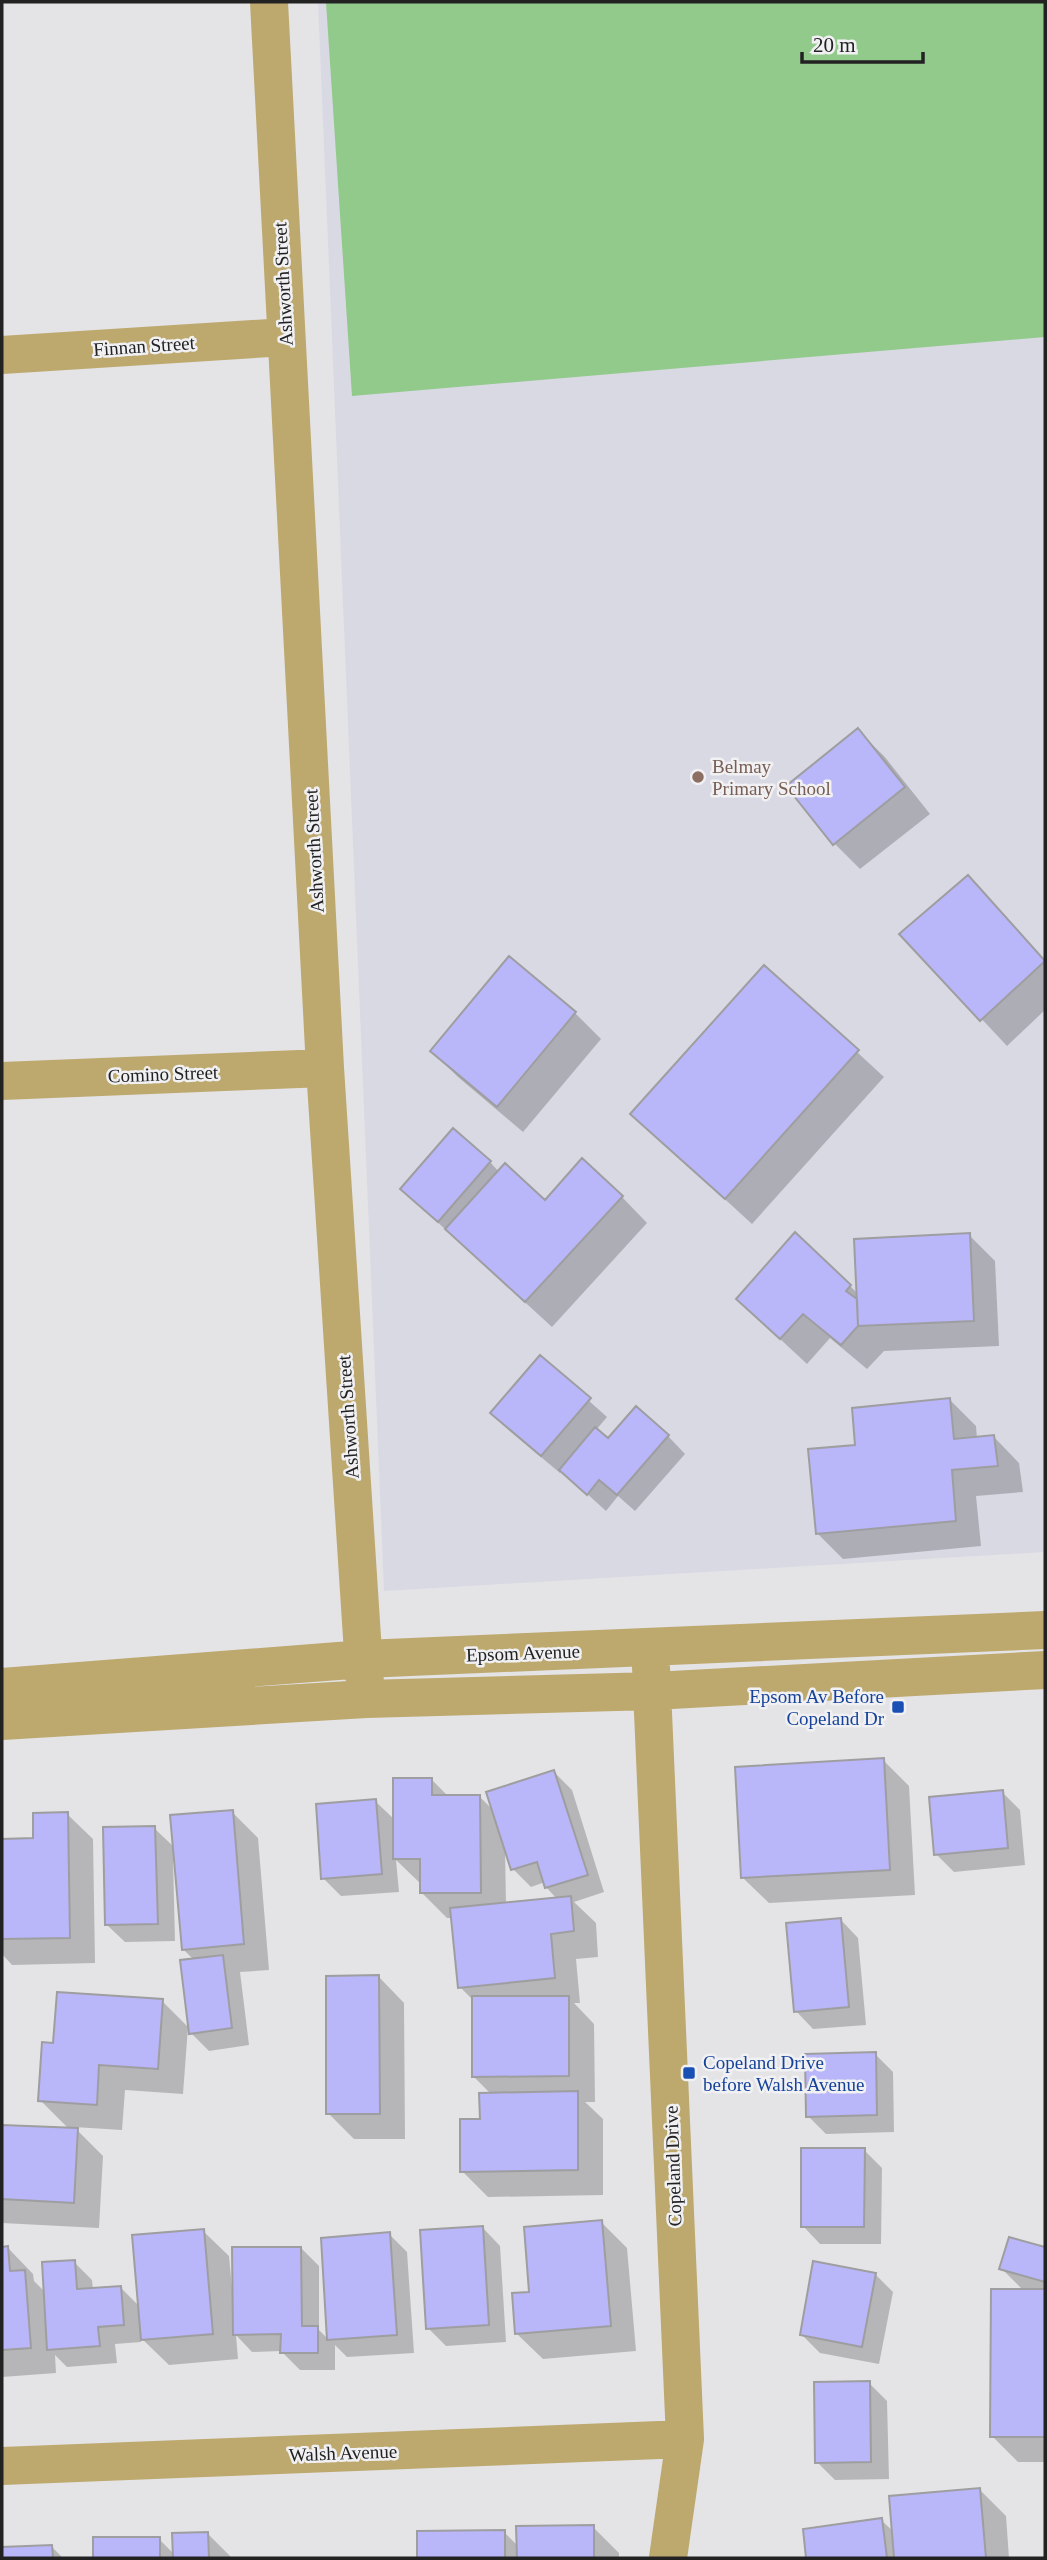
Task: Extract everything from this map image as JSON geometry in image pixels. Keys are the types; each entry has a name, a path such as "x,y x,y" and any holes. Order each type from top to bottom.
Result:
{"street":[{"name":"Ashworth Street","path":"269,2 325,1068 366,1699"},
{"name":"Finnan Street","path":"2,355 286,337"},
{"name":"Comino Street","path":"2,1081 325,1068"},
{"name":"Epsom Avenue","path":"2,1687 364,1659 1045,1630"},
{"name":"Copeland Drive","path":"649,1647 685,2439 668,2558"},
{"name":"Epsom Avenue","path":"2,1721 366,1699 653,1691 1045,1671"},
{"name":"Walsh Avenue","path":"2,2466 685,2439"}],"shaded area":[{"name":"Belmay Primary School","path":"318,2 1045,2 1045,1552 384,1591"}],"green space":[{"path":"326,2 1045,2 1045,337 352,396"}],"building":[{"path":"858,728 905,787 833,845 786,786"},
{"path":"968,875 1045,961 980,1021 899,934"},
{"path":"509,956 576,1012 497,1107 430,1051"},
{"path":"764,965 859,1050 725,1199 630,1114"},
{"path":"453,1128 491,1161 438,1222 400,1189"},
{"path":"582,1158 623,1196 525,1302 445,1229 505,1163 545,1200"},
{"path":"795,1232 851,1285 846,1291 857,1299 858,1326 841,1345 803,1314 780,1339 736,1299"},
{"path":"970,1233 974,1321 858,1326 854,1239"},
{"path":"540,1355 591,1398 541,1456 490,1413"},
{"path":"950,1398 954,1439 994,1435 998,1466 952,1470 956,1521 816,1534 808,1449 855,1445 852,1408"},
{"path":"636,1406 669,1435 617,1495 599,1480 587,1495 559,1470 595,1427 608,1438"},
{"path":"884,1758 890,1870 741,1878 735,1767"},
{"path":"554,1770 588,1875 545,1888 537,1862 511,1870 486,1792"},
{"path":"393,1778 432,1778 432,1795 480,1795 481,1893 420,1893 420,1859 393,1859"},
{"path":"1003,1790 1008,1848 934,1855 929,1797"},
{"path":"376,1799 382,1874 321,1879 316,1804"},
{"path":"233,1810 244,1944 182,1950 170,1815"},
{"path":"68,1812 70,1938 2,1939 2,1839 33,1838 33,1813"},
{"path":"155,1826 158,1924 105,1925 103,1827"},
{"path":"571,1896 574,1931 551,1934 555,1978 458,1988 450,1908"},
{"path":"841,1918 849,2007 794,2012 786,1923"},
{"path":"223,1955 232,2028 189,2034 180,1960"},
{"path":"379,1975 380,2114 326,2114 326,1976"},
{"path":"57,1992 163,1999 158,2069 99,2065 97,2105 38,2101 42,2042 53,2043"},
{"path":"472,1996 569,1996 569,2076 472,2077"},
{"path":"876,2052 877,2115 806,2117 805,2054"},
{"path":"578,2091 578,2170 460,2172 460,2119 480,2119 479,2093"},
{"path":"2,2125 78,2128 74,2203 2,2199"},
{"path":"801,2148 865,2148 864,2227 801,2227"},
{"path":"602,2220 611,2326 515,2334 512,2293 529,2292 524,2227"},
{"path":"483,2226 489,2325 426,2329 420,2230"},
{"path":"204,2229 213,2334 141,2340 132,2235"},
{"path":"390,2232 397,2335 327,2340 321,2238"},
{"path":"1009,2237 1045,2247 1045,2282 999,2269"},
{"path":"8,2246 10,2271 25,2270 31,2348 2,2350 2,2247"},
{"path":"232,2247 301,2247 302,2326 318,2326 318,2353 280,2353 281,2334 233,2335"},
{"path":"75,2260 77,2289 121,2286 124,2325 98,2327 100,2346 47,2350 42,2262"},
{"path":"813,2261 876,2273 862,2347 800,2335"},
{"path":"991,2289 1045,2289 1045,2437 990,2437"},
{"path":"870,2381 871,2462 815,2463 814,2382"},
{"path":"980,2488 986,2558 894,2558 889,2496"},
{"path":"882,2518 887,2558 806,2558 803,2529"},
{"path":"594,2525 594,2558 517,2558 516,2526"},
{"path":"505,2530 505,2558 417,2558 417,2531"},
{"path":"208,2532 209,2558 173,2558 172,2533"},
{"path":"93,2537 160,2537 160,2558 93,2558"},
{"path":"52,2545 53,2558 2,2558 2,2547"}],"place":[{"name":"Belmay Primary School","path":"698,777"},
{"name":"Epsom Av Before Copeland Dr","path":"898,1707"},
{"name":"Copeland Drive before Walsh Avenue","path":"689,2073"}]}
